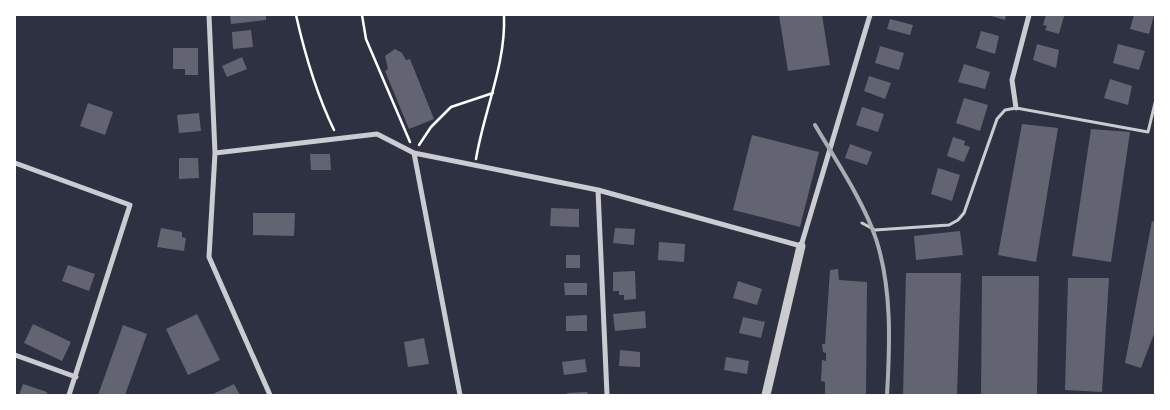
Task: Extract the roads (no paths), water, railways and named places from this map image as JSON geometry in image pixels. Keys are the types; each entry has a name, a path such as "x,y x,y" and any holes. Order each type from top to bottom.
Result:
{"street":[{"path":"209,15 215,153 209,257 270,395"},
{"path":"766,395 801,246 870,15"},
{"path":"1016,108 1012,80 1029,15"},
{"path":"215,153 377,134 414,153 598,190 801,246"},
{"path":"414,153 460,395"},
{"path":"15,163 130,205 69,395"},
{"path":"598,190 607,395"},
{"path":"15,355 76,377"}],"lane":[{"path":"862,223 876,230 949,225 958,220 964,213 997,119 1005,110 1016,108 1148,132 1155,103"}],"railway":[{"path":"815,125 849,181 876,239 885,277 889,316 887,395"}]}
